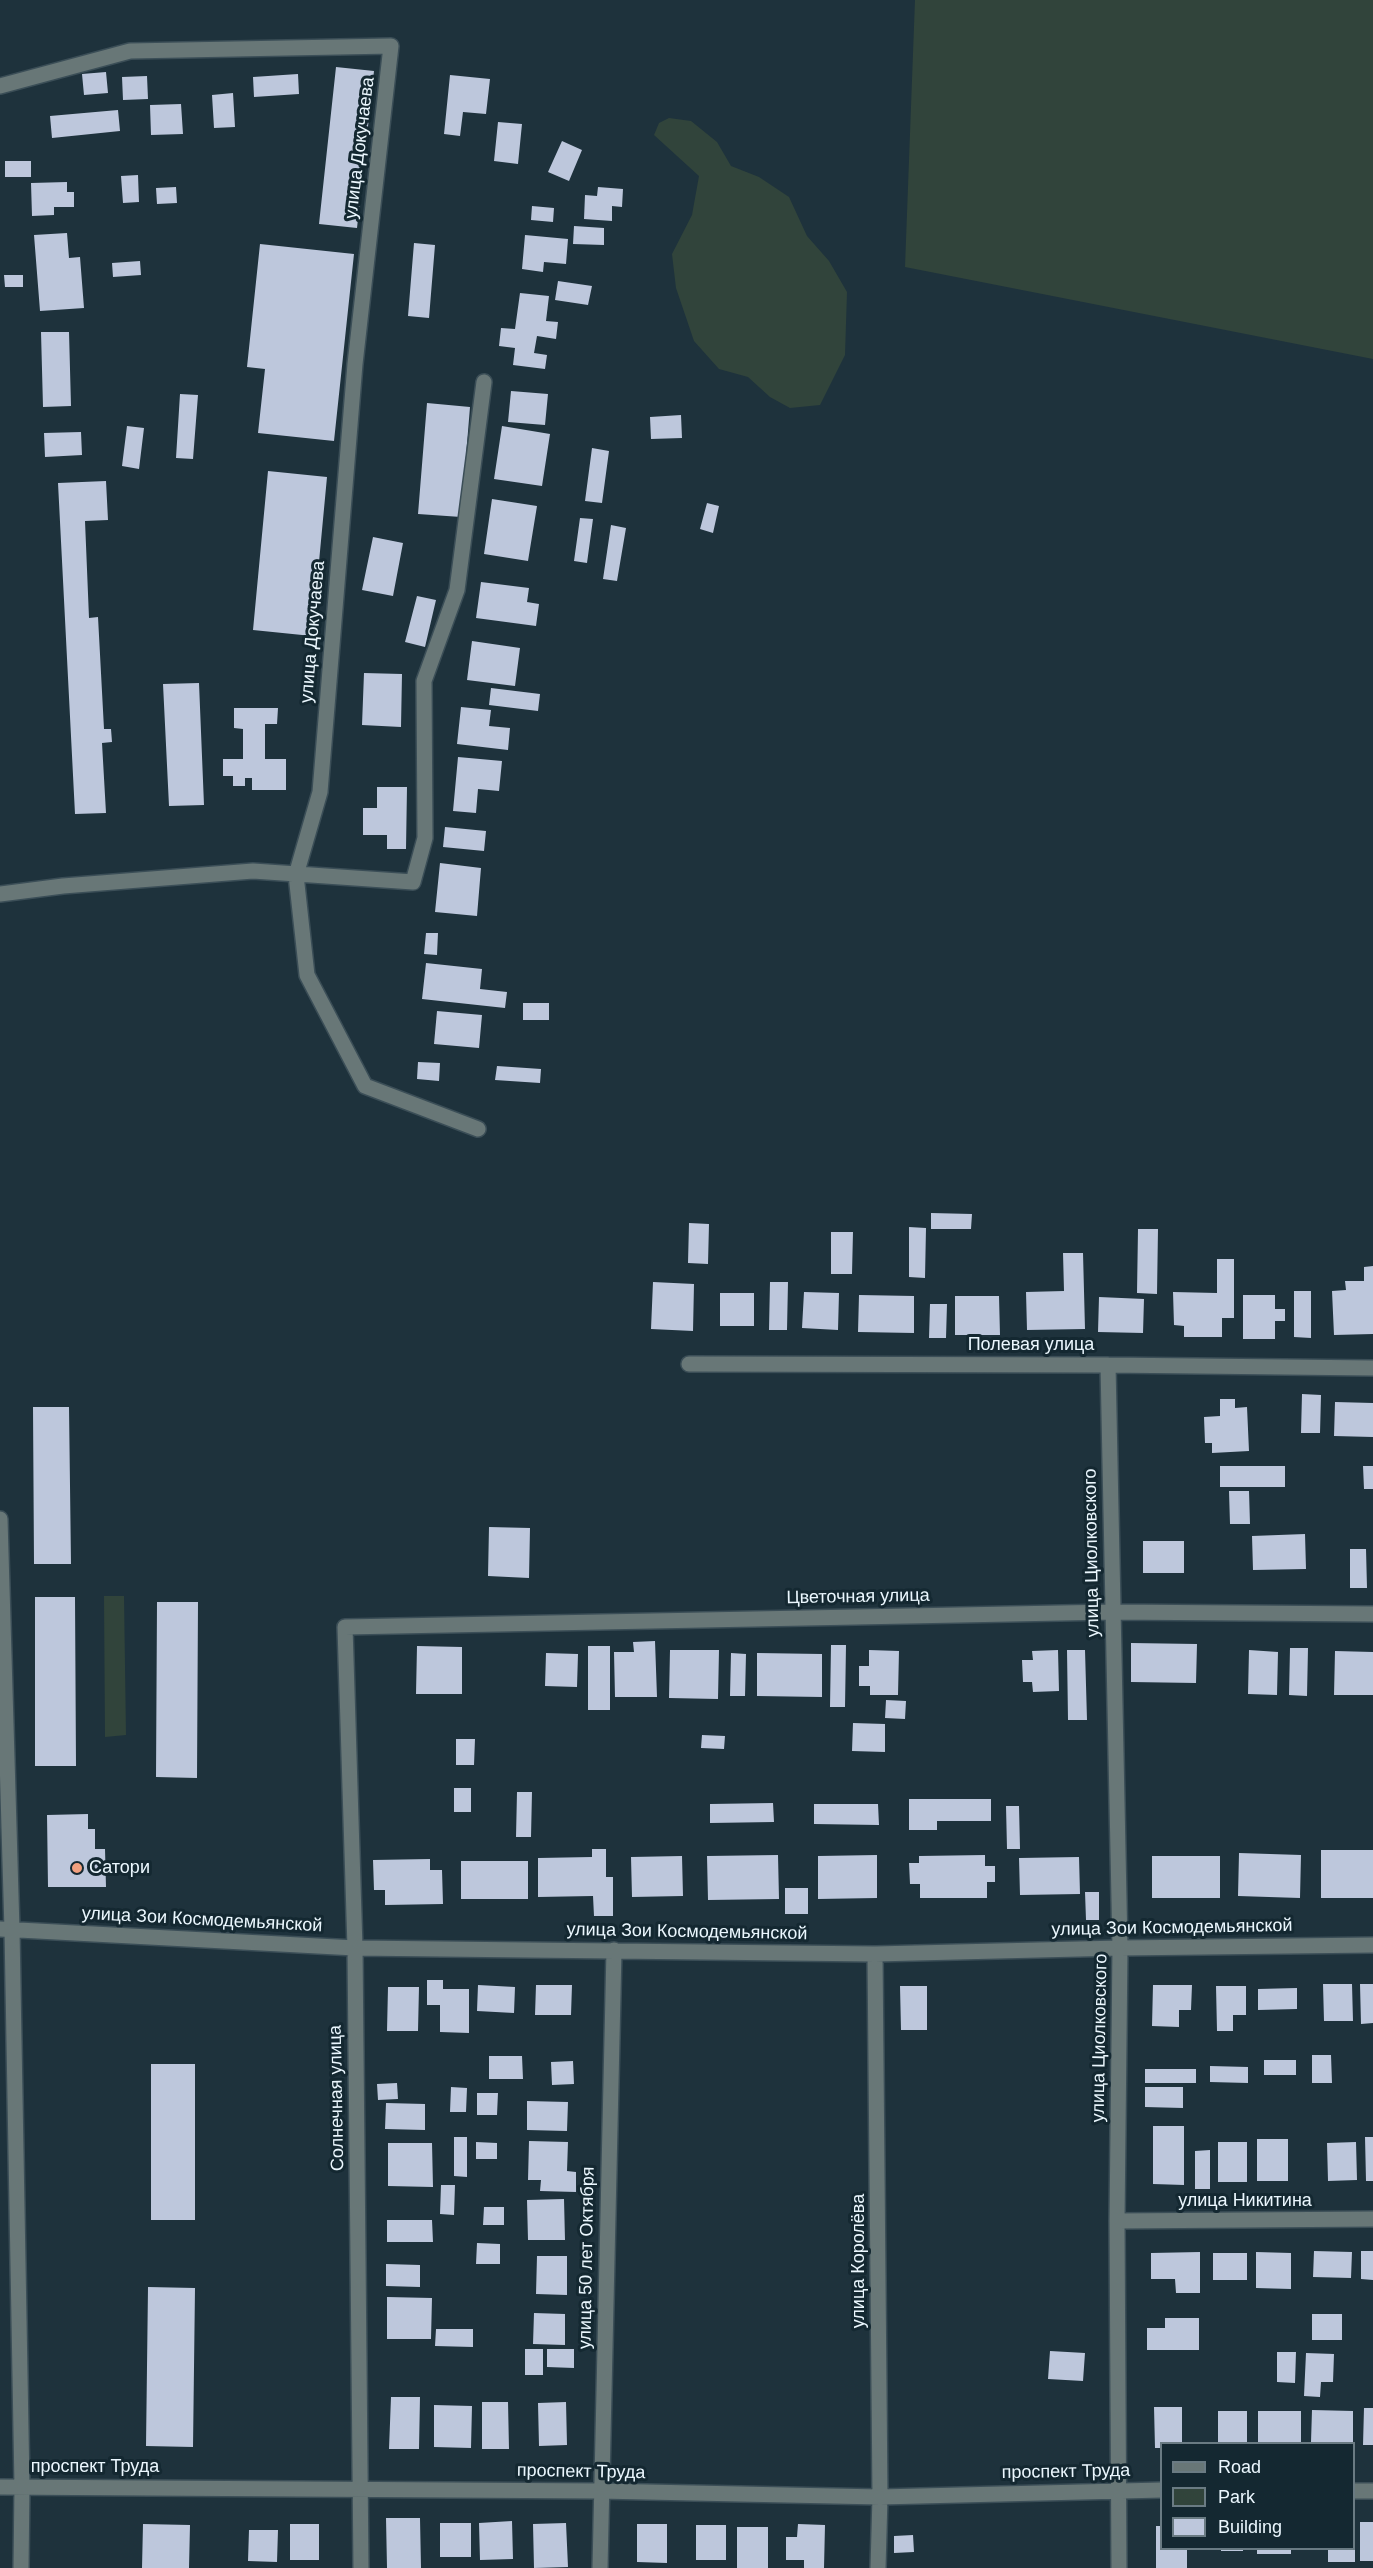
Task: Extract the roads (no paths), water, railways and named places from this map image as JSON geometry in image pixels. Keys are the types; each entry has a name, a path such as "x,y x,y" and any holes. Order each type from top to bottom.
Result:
{"street":[{"name":"улица Докучаева","path":"0,86 130,51 391,46 354,364 320,792 296,875 307,975 365,1086 478,1129"},
{"path":"0,894 63,886 253,871 413,882 425,838 424,681 457,590 484,382"},
{"name":"Полевая улица","path":"689,1364 1373,1368"},
{"name":"улица Циолковского","path":"1108,1365 1120,1948 1117,2221 1119,2568"},
{"path":"0,1519 6,1930 22,2486 21,2568"},
{"name":"Цветочная улица","path":"345,1628 1112,1612 1373,1614"},
{"name":"Солнечная улица","path":"345,1628 355,1948 361,2568"},
{"name":"улица Зои Космодемьянской","path":"6,1930 355,1948 875,1954 1373,1945"},
{"name":"улица 50 лет Октября","path":"600,2568 614,1950"},
{"name":"улица Королёва","path":"875,1954 880,2496 878,2568"},
{"name":"улица Никитина","path":"1117,2221 1373,2219"},
{"name":"проспект Труда","path":"0,2487 600,2491 880,2496 1160,2490"},
{"path":"1355,2491 1373,2491"}],"place":[{"name":"Сатори","path":"77,1868"}]}
